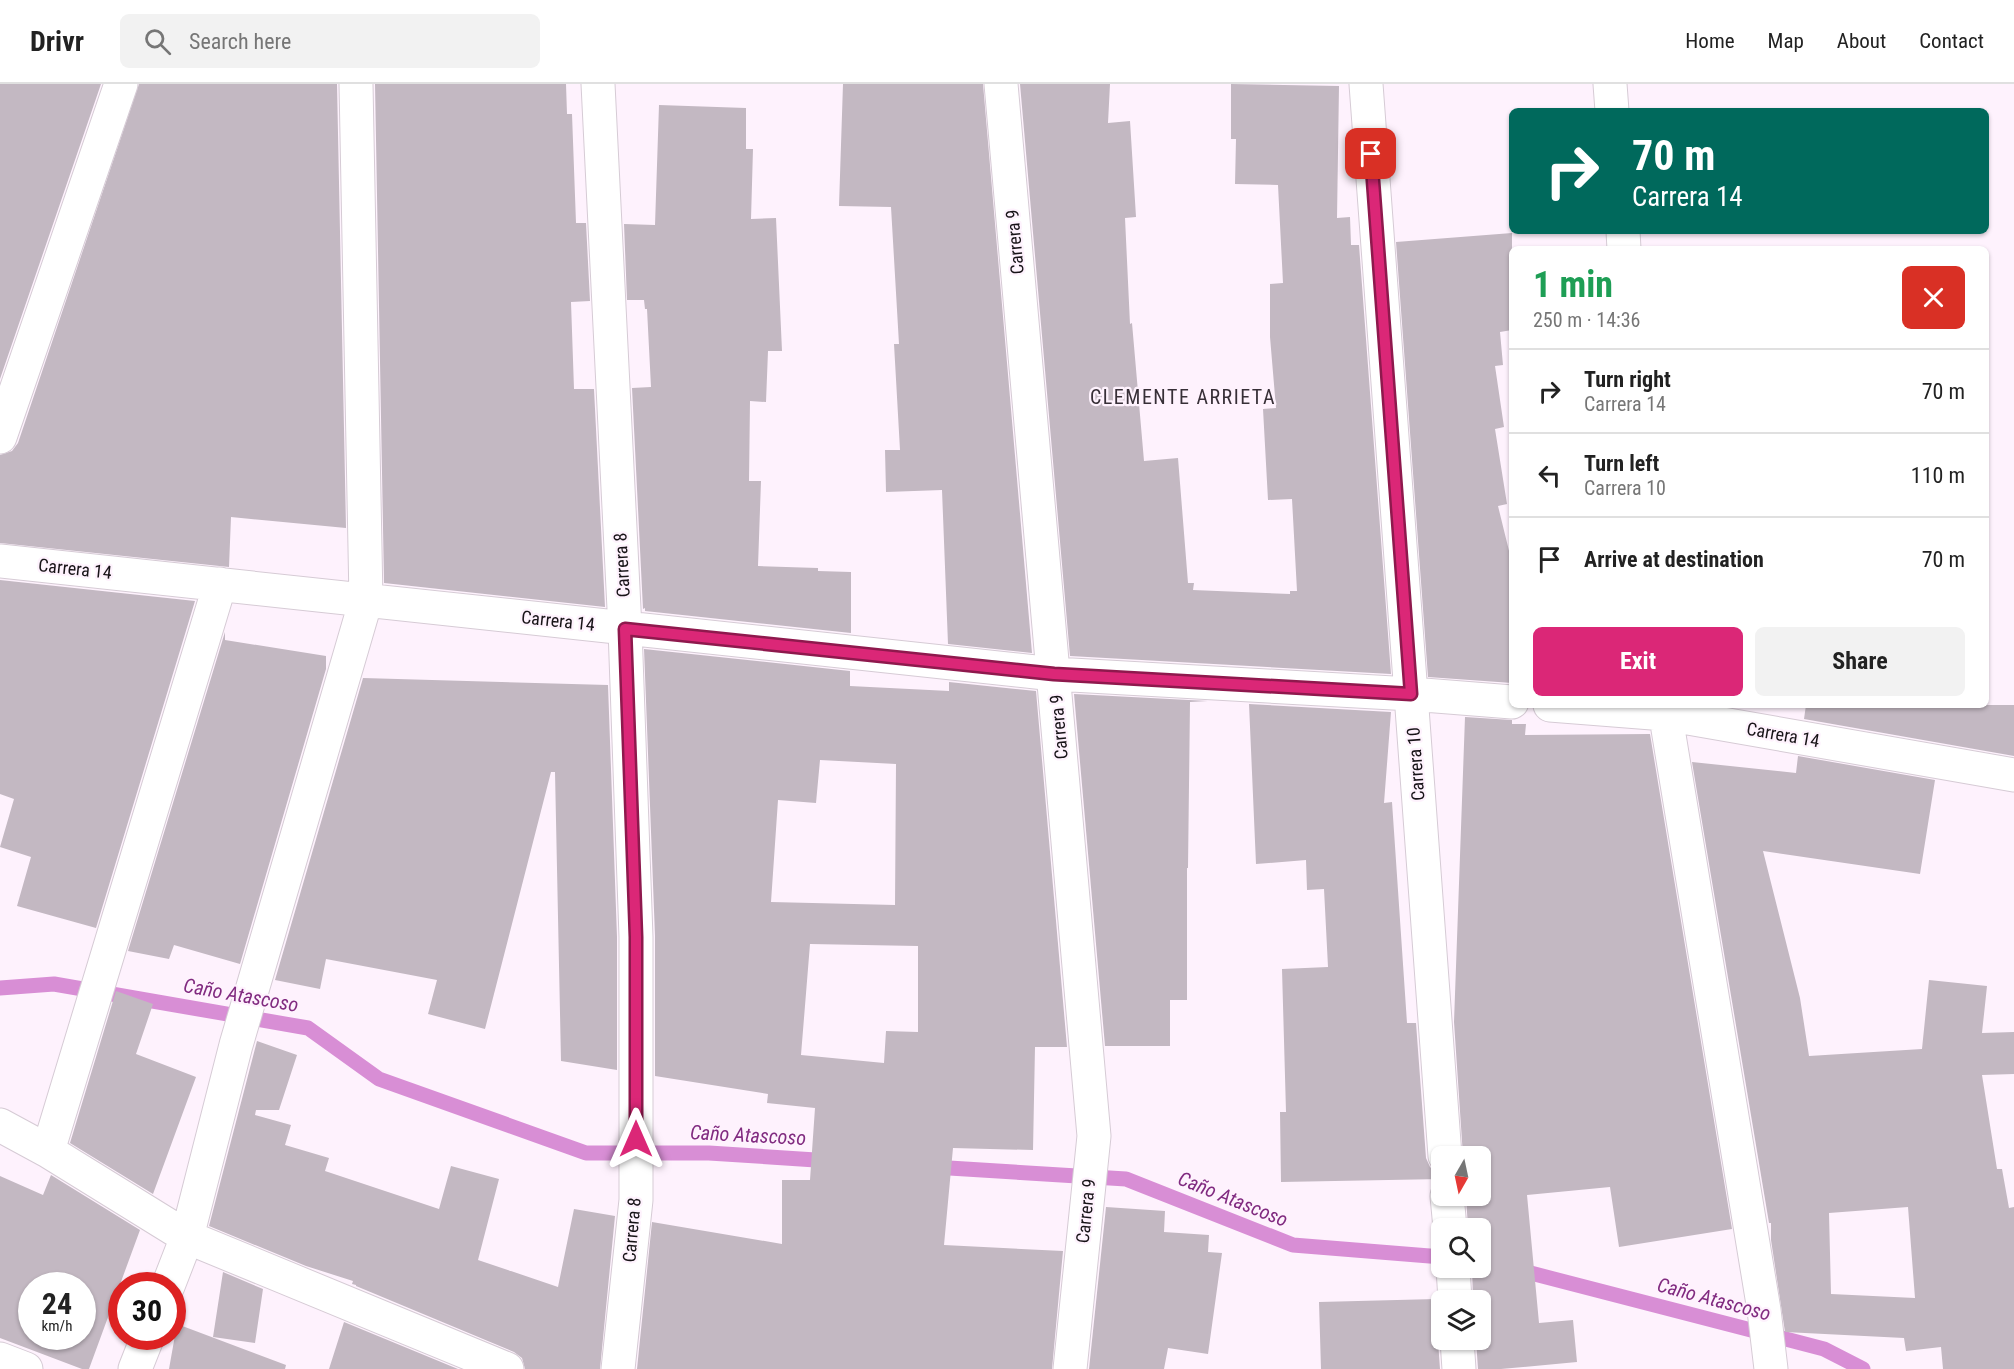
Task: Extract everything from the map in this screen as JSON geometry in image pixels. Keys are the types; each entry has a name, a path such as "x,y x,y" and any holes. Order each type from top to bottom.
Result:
{"street":[{"path":"0,437 121,84"},
{"path":"173,1272 187,1237 236,1045 366,600 356,84"},
{"name":"Carrera 8","path":"598,84 625,629 636,937 636,1200 618,1369"},
{"name":"Carrera 9","path":"1001,84 1094,1136 1070,1369"},
{"name":"Carrera 10","path":"1366,84 1444,1146"},
{"path":"1610,84 1612,108"},
{"name":"Carrera 14","path":"0,561 1054,674 1509,702"},
{"path":"48,1151 220,584"},
{"name":"Carrera 14","path":"1618,708 1664,710 2014,775"},
{"path":"1664,710 1771,1363"},
{"path":"0,1125 48,1151 187,1237 507,1369"},
{"path":"135,1369 142,1350"},
{"path":"1458,1350 1459,1369"},
{"path":"0,1359 26,1369"}],"building":[{"path":"0,84 101,84 0,379"},
{"path":"139,84 337,84 346,528 231,517 229,567 0,543 0,455 12,451 18,443"},
{"path":"375,84 566,84 567,114 572,114 576,223 586,223 590,301 571,302 574,389 594,389 605,607 384,583"},
{"path":"843,84 983,84 1032,653 948,644 942,490 886,492 885,450 900,450 894,344 899,344 891,207 839,206"},
{"path":"1020,84 1110,84 1108,123 1130,121 1136,217 1125,218 1130,324 1132,323 1144,461 1178,458 1188,583 1194,583 1193,590 1290,594 1290,591 1297,591 1292,499 1268,500 1263,409 1276,408 1270,337 1270,284 1283,283 1278,185 1235,184 1236,139 1231,139 1231,84 1339,86 1337,218 1350,217 1351,245 1359,245 1391,674 1070,656"},
{"path":"659,105 746,108 746,149 753,149 751,219 776,218 782,351 768,351 766,402 750,401 749,481 761,481 758,566 818,568 818,571 851,572 851,633 643,609 632,388 651,387 647,309 645,309 644,300 627,300 624,224 655,225"},
{"path":"1512,234 1512,246 1509,246 1509,330 1500,332 1503,365 1495,366 1504,427 1495,429 1507,504 1498,506 1509,551 1509,683 1428,677 1396,242"},
{"path":"0,580 195,601 96,928 17,906 31,857 0,847 14,799 0,794"},
{"path":"225,632 225,640 326,656 326,669 240,964 174,945 169,959 128,951"},
{"path":"644,649 850,671 850,686 949,691 949,682 1036,691 1067,1047 1035,1047 1033,1150 953,1148 944,1245 1063,1251 1052,1369 637,1369 652,1222 782,1244 782,1180 810,1180 815,1108 767,1103 768,1094 655,1076 655,936","holes":["820,760 896,764 895,905 771,902 778,800 816,803","810,944 918,946 918,1032 886,1031 884,1063 801,1055"]},
{"path":"363,678 608,685 617,937 617,1070 561,1061 555,772 551,772 485,1029 428,1014 437,980 326,959 320,989 275,980"},
{"path":"1074,694 1208,701 1190,702 1187,1000 1170,1000 1170,1046 1105,1046"},
{"path":"1249,704 1391,712 1384,803 1392,802 1407,1023 1416,1023 1426,1158 1431,1168 1431,1179 1281,1182 1280,1112 1286,1112 1282,969 1328,967 1324,889 1307,890 1306,860 1256,864"},
{"path":"1989,705 2014,705 2014,756 1804,719 1806,708 1989,708"},
{"path":"1465,717 1512,720 1512,724 1526,724 1525,735 1650,734 1732,1229 1619,1247 1610,1187 1527,1195 1539,1323 1573,1320 1577,1362 1478,1369 1477,1350 1491,1350 1491,1290 1473,1290 1472,1278 1491,1278 1491,1218 1467,1218 1467,1206 1491,1206 1491,1146 1462,1146 1454,1022"},
{"path":"1798,756 1935,780 1920,874 1763,851 1800,998 1809,1056 1922,1049 1929,980 1987,986 1982,1033 2014,1032 2014,1074 1982,1075 1997,1169 2002,1169 2009,1208 2014,1207 2014,1369 1943,1369 1941,1347 1906,1351 1904,1338 1785,1332 1771,1240 1771,1223 1769,1223 1692,762 1796,773","holes":["1908,1207 1915,1298 1831,1294 1829,1213"]},
{"path":"116,991 153,1004 136,1054 196,1077 153,1194 70,1143"},
{"path":"257,1041 297,1055 279,1110 256,1110 255,1115 291,1125 285,1145 329,1158 325,1171 439,1209 451,1166 499,1179 478,1260 558,1287 574,1209 615,1216 600,1369 525,1369 522,1358 514,1352 356,1286 352,1284 353,1281 306,1266 209,1226"},
{"path":"51,1175 140,1230 125,1272 108,1272 108,1317 96,1350 96,1272 18,1272 18,1345 0,1338 0,1176 43,1195"},
{"path":"1106,1207 1165,1211 1164,1232 1209,1235 1208,1252 1222,1253 1208,1354 1168,1348 1164,1369 1089,1369"},
{"path":"223,1272 263,1289 255,1343 213,1337"},
{"path":"1431,1299 1431,1350 1439,1350 1440,1369 1321,1369 1319,1302"},
{"path":"344,1322 458,1369 329,1369"},
{"path":"186,1327 286,1365 285,1369 169,1369 172,1350 186,1350"},
{"path":"32,1350 96,1350 89,1369 82,1369"}],"waterway":[{"name":"Caño Atascoso","path":"0,988 54,984 308,1028 379,1079 586,1153 709,1153 831,1161"},
{"name":"Caño Atascoso","path":"933,1167 1126,1179 1293,1245 1431,1256"},
{"name":"Caño Atascoso","path":"1515,1269 1824,1349 1863,1369"}],"district":[{"name":"CLEMENTE ARRIETA","path":"1183,397"}],"route":[{"path":"636,1139 636,937 625,629 1054,674 1411,694 1371,154"}]}
